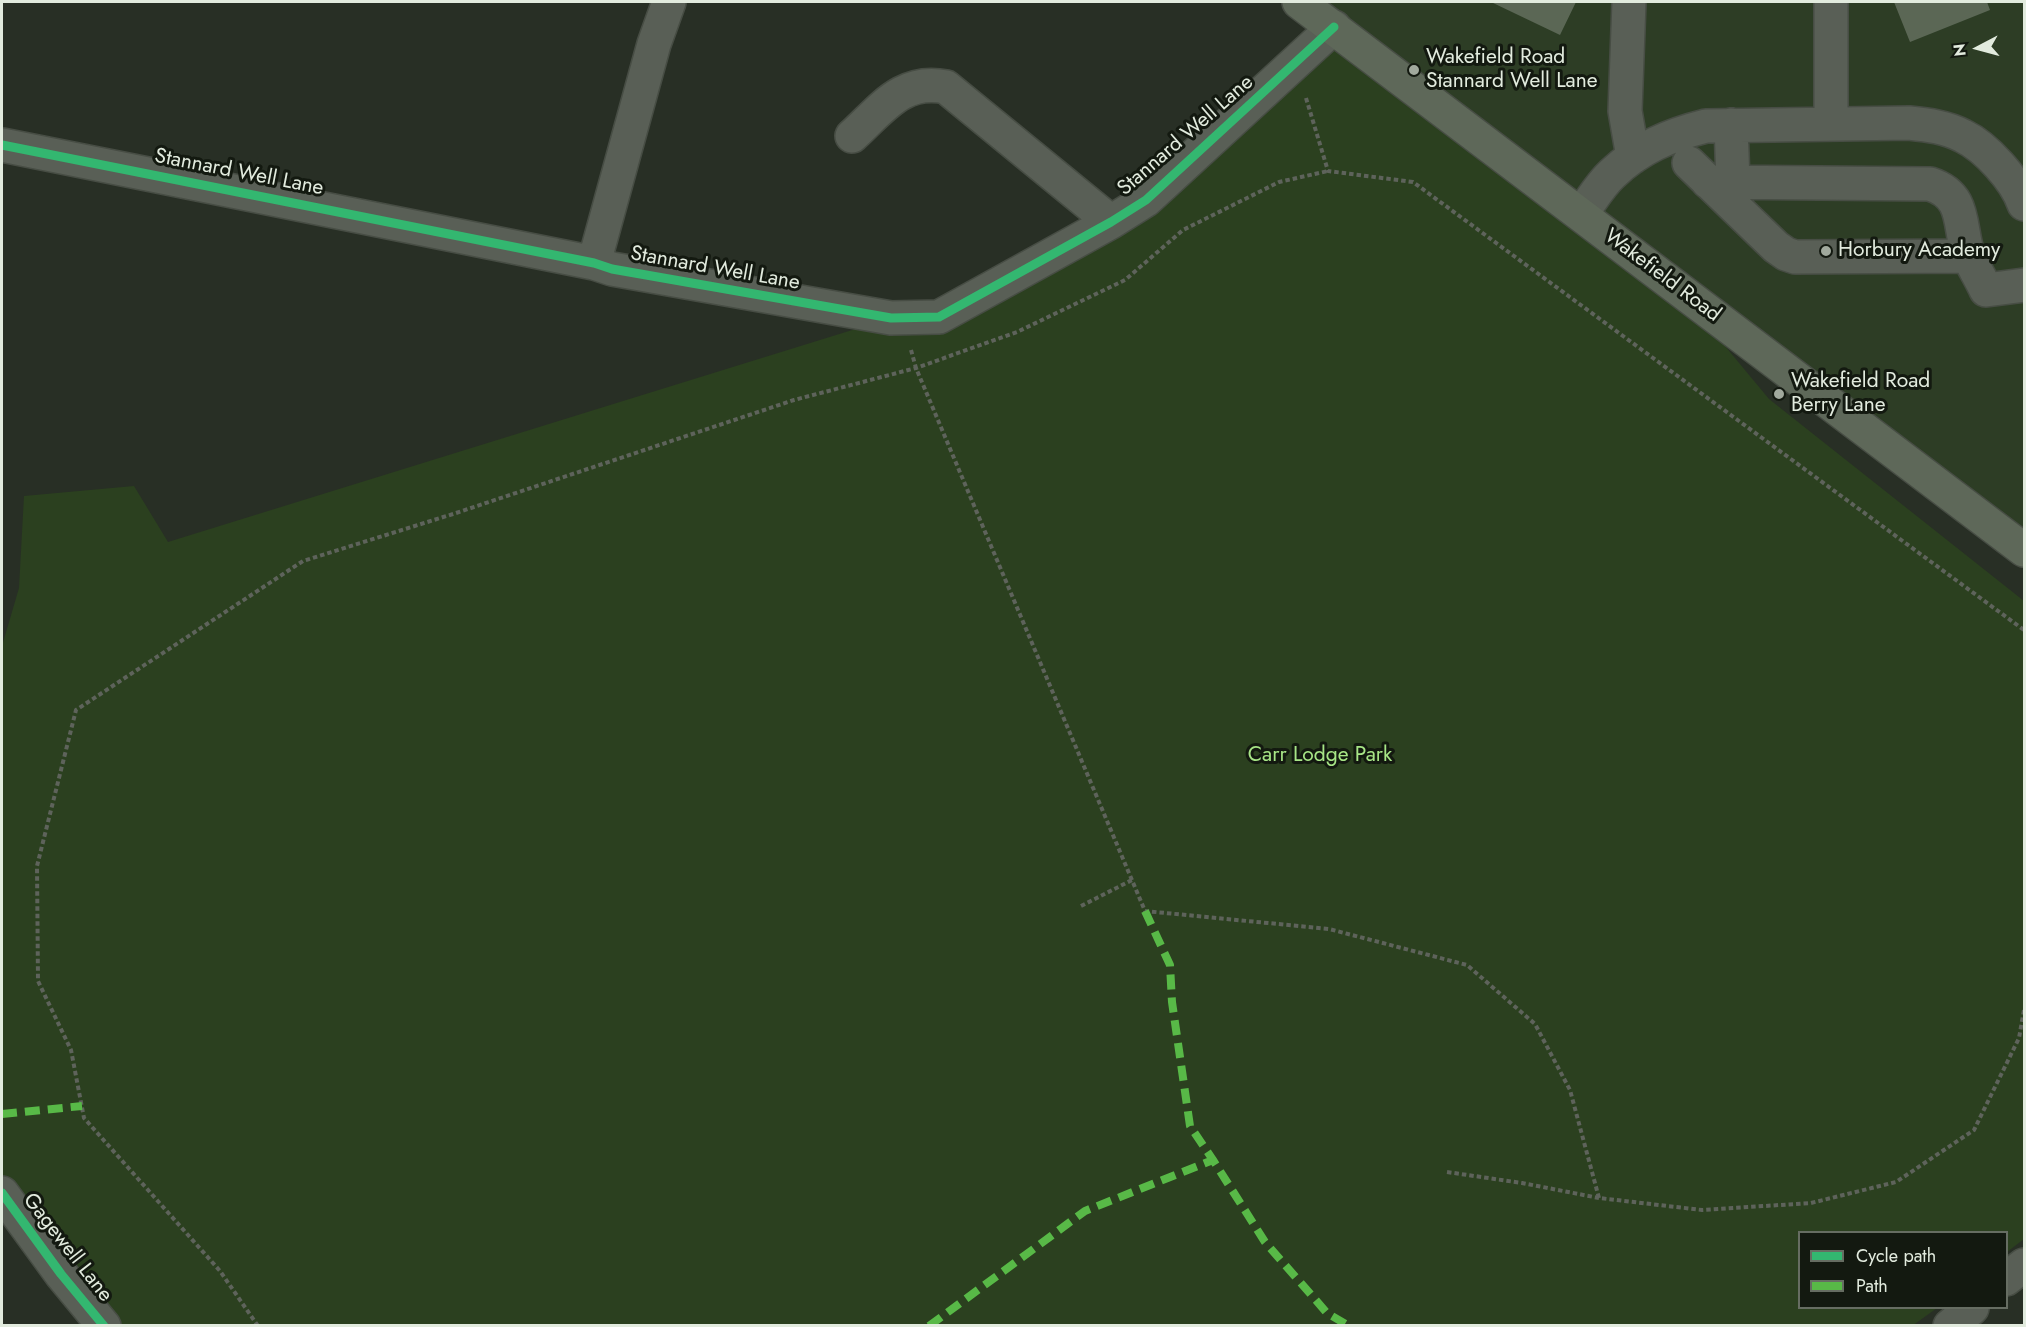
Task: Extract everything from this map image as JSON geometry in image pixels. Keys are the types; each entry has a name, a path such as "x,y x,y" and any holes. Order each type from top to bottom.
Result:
{"main road":[{"name":"Wakefield Road","path":"1299,2 2025,550"}],"street":[{"path":"594,263 654,44 669,2"},
{"path":"1629,2 1625,111 1633,157"},
{"path":"1831,2 1831,124"},
{"name":"Stannard Well Lane","path":"2,145 594,263 612,269 891,318 939,317 1111,222 1146,200 1334,27"},
{"path":"852,136 902,91 933,84 946,87 1111,222"},
{"path":"1581,214 1611,175 1633,157 1657,142 1678,132 1706,126 1731,125 1909,123 1937,126 1965,136 1986,152 2007,174 2025,204"},
{"path":"1710,175 1731,125"},
{"path":"1710,175 1930,184 1942,188 1953,199 1963,225 1968,256 1986,290 2025,285"},
{"path":"1710,175 1776,247 1786,254 1796,257 1968,256"},
{"name":"Gagewell Lane","path":"2,1193 61,1274 104,1326"},
{"path":"2008,1278 2025,1265"},
{"path":"1950,1326 1971,1309"}],"path":[{"path":"1295,62 1328,171"},
{"path":"258,1326 220,1271 84,1118 71,1050 38,981 38,866 76,710 303,561 453,514 794,400 916,368 1017,332 1125,280 1183,230 1279,182 1328,171 1413,182 2025,630"},
{"path":"902,318 916,368 1145,911 1329,929 1467,965 1535,1024 1570,1090 1599,1198"},
{"path":"1081,906 1132,880"},
{"path":"1448,1172 1599,1198 1702,1210 1811,1203 1896,1182 1974,1130 2019,1038 2025,1010"}],"shaded area":[{"name":"Horbury Academy","path":"1299,2 2024,2 2024,550"}],"green space":[{"name":"Carr Lodge Park","path":"1334,27 1676,287 1769,399 2024,601 2024,1239 2008,1251 2008,1231 1798,1231 1798,1309 1936,1309 1912,1326 104,1325 2,1193 2,646 19,588 24,496 134,486 168,542 891,318 939,317 1146,200"}],"building":[{"path":"1491,2 1576,2 1560,35"},
{"path":"1894,2 1987,2 1990,10 1910,42"}],"marked path":[{"path":"1145,911 1170,965 1172,1002 1190,1126 1213,1160"},
{"path":"2,1114 82,1106"},
{"path":"929,1326 1085,1211 1213,1160 1265,1242 1327,1313 1349,1326"}],"cycle path":[{"path":"2,145 594,263 612,269 891,318 939,317 1111,222 1146,200 1334,27"},
{"path":"2,1193 61,1274 104,1326"}],"place":[{"name":"Wakefield Road Stannard Well Lane","path":"1414,70"},
{"name":"Horbury Academy","path":"1826,251"},
{"name":"Wakefield Road Berry Lane","path":"1779,394"}]}
